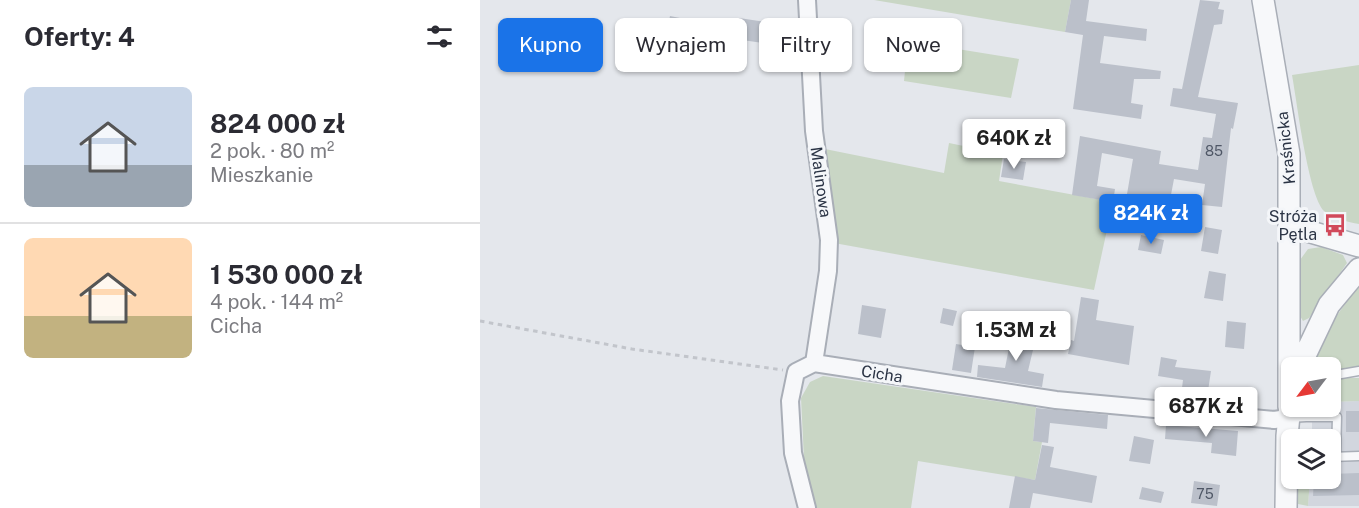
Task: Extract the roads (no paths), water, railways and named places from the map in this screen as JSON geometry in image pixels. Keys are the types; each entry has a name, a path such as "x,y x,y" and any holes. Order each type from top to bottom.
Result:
{"street":[{"name":"Malinowa","path":"807,0 814,131 829,240 828,271 814,363"},
{"name":"Kraśnicka","path":"1263,0 1289,154 1294,357"},
{"path":"1290,226 1359,246"},
{"path":"1304,357 1329,305 1359,268"},
{"path":"807,508 793,453 790,401 796,372 814,363"},
{"name":"Cicha","path":"814,363 1056,400 1274,420 1281,416"},
{"name":"Kraśnicka","path":"1286,508 1287,489"}],"lane":[{"path":"1341,374 1359,371"},
{"path":"1341,457 1359,456"}],"place":[{"name":"Stróża Pętla","path":"1335,225"}]}
